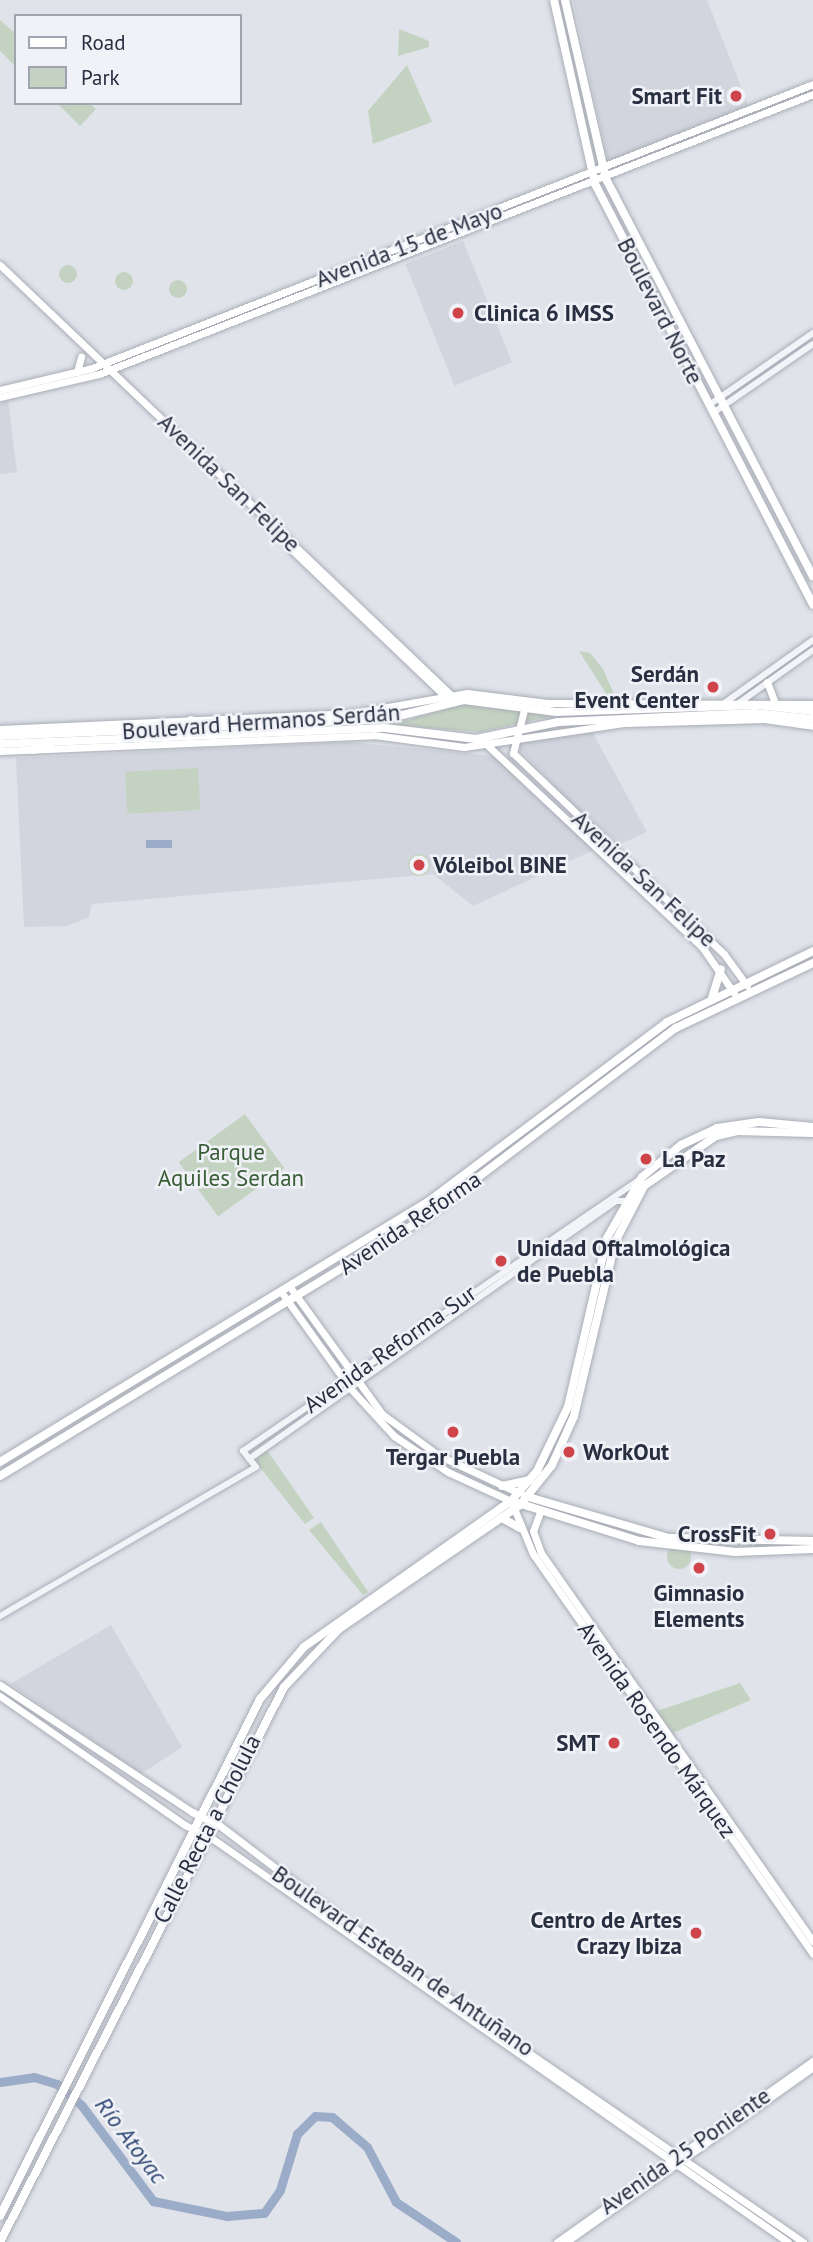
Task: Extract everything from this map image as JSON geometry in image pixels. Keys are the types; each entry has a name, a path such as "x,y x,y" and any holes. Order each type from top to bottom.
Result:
{"main road":[{"name":"Boulevard Norte","path":"554,0 593,180 813,605"},
{"name":"Boulevard Norte","path":"565,0 605,175 813,576"},
{"name":"Avenida 15 de Mayo","path":"0,397 104,368 593,180 813,85"},
{"name":"Avenida 15 de Mayo","path":"605,175 813,94"},
{"name":"Avenida San Felipe","path":"0,265 104,368"},
{"name":"Avenida San Felipe","path":"0,272 451,698"},
{"path":"77,373 81,357"},
{"name":"Avenida 15 de Mayo","path":"0,390 104,368"},
{"path":"767,682 774,700"},
{"path":"0,729 354,713 451,698"},
{"name":"Boulevard Hermanos Serdán","path":"0,736 255,726 420,711 451,698 524,702 565,712 722,710 739,716 813,719"},
{"path":"512,740 519,730 524,702 733,702 744,699 813,704"},
{"name":"Boulevard Hermanos Serdán","path":"0,744 385,728 477,739 519,730 722,710 733,702 813,711"},
{"path":"420,711 411,722 436,743"},
{"path":"0,751 374,734 436,743 488,746 603,722 739,716 813,726"},
{"path":"244,717 255,726"},
{"path":"191,720 219,727"},
{"path":"128,723 158,730"},
{"path":"62,734 74,726"},
{"name":"Avenida San Felipe","path":"477,739 533,780 724,954 751,993"},
{"name":"Avenida San Felipe","path":"512,740 513,754 533,780 721,969 738,999"},
{"path":"33,750 56,741"},
{"name":"Avenida Reforma","path":"0,1462 429,1201 647,1035 712,998 813,951"},
{"name":"Avenida Reforma","path":"0,1476 423,1219 676,1028 813,964"},
{"path":"712,998 721,969"},
{"path":"541,1502 534,1482 563,1422 599,1261 626,1201 642,1177 681,1145 717,1128 759,1122 813,1127"},
{"path":"515,1505 569,1431 608,1266 645,1186 716,1136 737,1131 813,1133"},
{"path":"286,1290 353,1386 415,1452 515,1505 652,1543 736,1552 813,1549"},
{"path":"353,1386 422,1446 502,1486 541,1502 688,1541 813,1541"},
{"path":"502,1486 534,1482"},
{"name":"Calle Recta a Cholula","path":"0,2242 79,2080 284,1687 340,1629 502,1518 515,1505"},
{"name":"Calle Recta a Cholula","path":"0,2216 274,1679 322,1632 515,1505"},
{"name":"Avenida Rosendo Márquez","path":"515,1505 520,1528 813,1954"},
{"name":"Avenida Rosendo Márquez","path":"540,1512 533,1531 541,1553 813,1941"},
{"path":"502,1518 520,1528"},
{"name":"Boulevard Esteban de Antuñano","path":"0,1685 192,1812 219,1825 413,1973 678,2159 788,2242"},
{"name":"Boulevard Esteban de Antuñano","path":"0,1696 185,1825 214,1839 405,1979 803,2242"},
{"name":"Avenida 25 Poniente","path":"566,2242 813,2061"},
{"name":"Avenida 25 Poniente","path":"557,2242 813,2067"}],"street":[{"path":"722,402 813,333"},
{"path":"711,409 813,344"},
{"path":"733,702 813,640"},
{"path":"744,699 813,650"},
{"name":"Avenida Reforma Sur","path":"626,1201 616,1200 249,1459 243,1451 642,1177"},
{"path":"0,1616 256,1467 249,1459"}],"shaded area":[{"path":"573,0 707,0 749,107 609,166"},
{"name":"Clinica 6 IMSS","path":"463,241 512,362 455,386 406,264"},
{"path":"8,401 17,472 0,474 0,403"},
{"path":"590,728 647,832 614,847 520,750 518,739"},
{"path":"348,742 494,756 594,850 473,906 433,874 92,904 89,917 67,926 24,927 16,758"},
{"path":"111,1625 182,1747 141,1774 10,1684"}],"green space":[{"path":"0,20 14,32 14,65 0,51"},
{"path":"399,29 429,41 429,47 398,56"},
{"path":"407,65 432,122 373,144 368,111"},
{"path":"59,105 91,105 96,109 80,126"},
{"path":"68,265 74,268 77,274 74,280 68,283 62,280 59,274 62,268"},
{"path":"124,272 130,275 133,281 130,287 124,290 118,287 115,281 118,275"},
{"path":"178,280 184,283 187,289 184,295 178,298 172,295 169,289 172,283"},
{"path":"579,651 590,653 603,669 615,696 607,695"},
{"path":"464,703 562,714 480,732 392,725"},
{"path":"198,768 200,810 127,814 125,772"},
{"name":"Vóleibol BINE","path":"419,854 427,857 430,865 427,873 419,876 411,873 408,865 411,857"},
{"name":"Parque Aquiles Serdan","path":"245,1114 284,1168 218,1216 179,1162"},
{"path":"267,1450 314,1518 305,1524 254,1460"},
{"path":"321,1522 368,1592 363,1595 309,1530"},
{"path":"679,1545 688,1548 691,1557 688,1566 679,1569 670,1566 667,1557 670,1548"},
{"path":"740,1683 751,1700 673,1733 657,1711"}],"water":[{"path":"146,840 172,840 172,848 146,848"}],"waterway":[{"name":"Río Atoyac","path":"0,2082 34,2077 57,2084 82,2106 153,2201 227,2216 264,2213 280,2190 297,2134 315,2116 332,2117 367,2147 396,2202 456,2242"}],"place":[{"name":"Smart Fit","path":"736,96"},
{"name":"Clinica 6 IMSS","path":"458,313"},
{"name":"Serdán Event Center","path":"713,687"},
{"name":"Vóleibol BINE","path":"419,865"},
{"name":"La Paz","path":"646,1159"},
{"name":"Unidad Oftalmológica de Puebla","path":"501,1261"},
{"name":"Tergar Puebla","path":"453,1432"},
{"name":"WorkOut","path":"569,1452"},
{"name":"CrossFit","path":"770,1534"},
{"name":"Gimnasio Elements","path":"699,1568"},
{"name":"SMT","path":"614,1743"},
{"name":"Centro de Artes Crazy Ibiza","path":"696,1933"}]}
